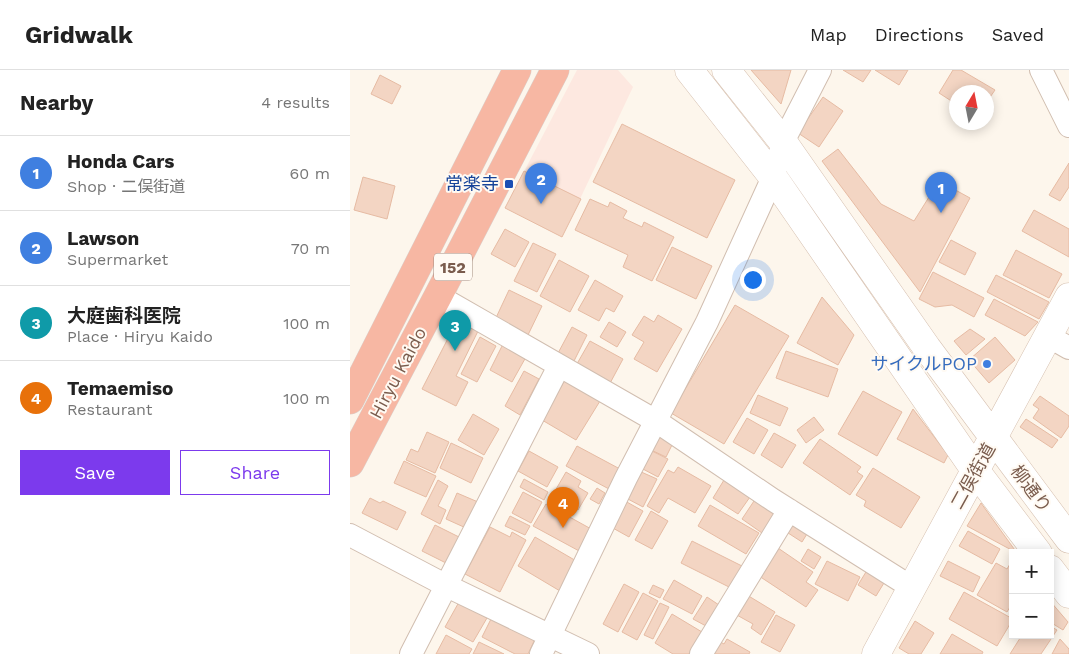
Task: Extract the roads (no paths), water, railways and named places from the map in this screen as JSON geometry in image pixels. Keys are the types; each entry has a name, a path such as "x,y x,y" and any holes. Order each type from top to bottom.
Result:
{"highway":[{"name":"Hiryu Kaido","path":"350,400 517,70"},
{"name":"Hiryu Kaido","path":"350,463 555,70"}],"street":[{"name":"柳通り","path":"688,70 773,177 976,470 1035,549"},
{"name":"柳通り","path":"726,70 783,142 927,348 1069,539"},
{"path":"546,644 656,420 707,322 773,177 783,142 820,70"},
{"path":"1041,70 1069,126"},
{"path":"438,296 656,420 789,510 912,587"},
{"name":"二俣街道","path":"876,654 994,439 1058,342 1069,297"},
{"path":"411,654 559,366"},
{"path":"701,654 789,510"},
{"path":"350,535 447,586 546,644 588,654"},
{"path":"1054,574 1069,594"}],"place":[{"name":"常楽寺","path":"509,184"},
{"name":"Lawson","path":"541,204"},
{"name":"Honda Cars","path":"941,213"},
{"name":"大庭歯科医院","path":"455,351"},
{"name":"サイクルPOP","path":"987,364"},
{"name":"Temaemiso","path":"563,528"}]}
